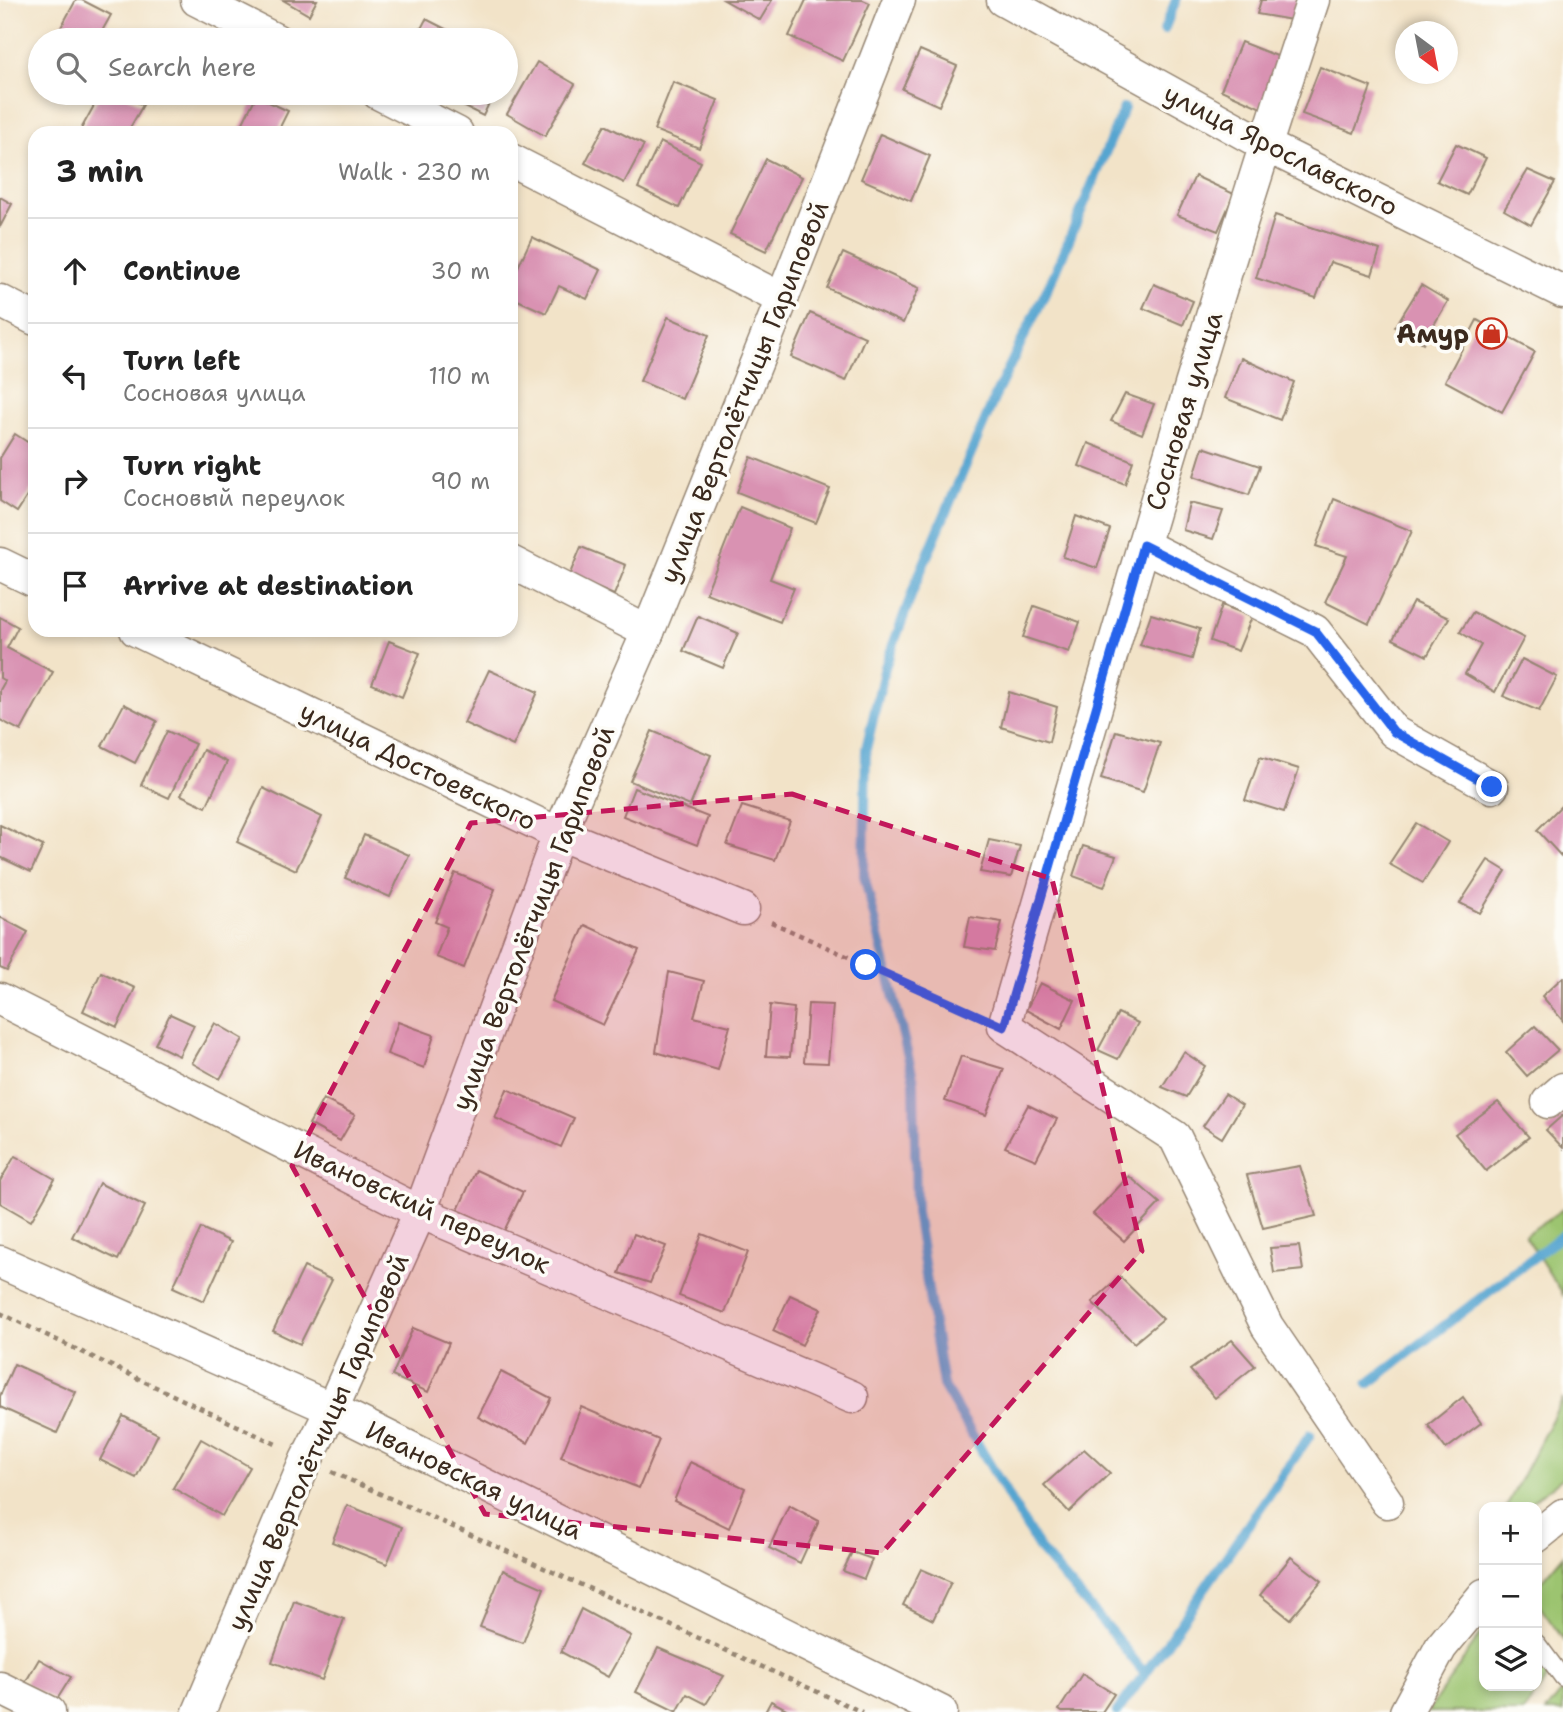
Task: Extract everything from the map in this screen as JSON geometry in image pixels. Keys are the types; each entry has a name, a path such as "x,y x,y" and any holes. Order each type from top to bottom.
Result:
{"street":[{"path":"197,0 252,28"},
{"name":"улица Вертолётчицы Гариповой","path":"199,1712 306,1460 332,1409 420,1212 559,834 648,632 899,0"},
{"name":"улица Ярославского","path":"1003,0 1265,145 1563,292"},
{"name":"Сосновая улица","path":"1004,1027 1143,545 1312,0"},
{"path":"402,105 443,126"},
{"path":"518,164 782,299"},
{"path":"0,301 28,315"},
{"path":"1143,545 1315,631 1394,732 1492,787"},
{"path":"0,564 28,578"},
{"path":"518,566 648,632"},
{"name":"улица Достоевского","path":"151,637 559,834 743,909"},
{"name":"Ивановский переулок","path":"0,999 420,1212 852,1397"},
{"path":"1004,1027 1175,1137 1267,1326 1387,1502"},
{"name":"Ивановская улица","path":"0,1262 332,1409 941,1712"},
{"path":"1542,1532 1563,1515"},
{"path":"1406,1712 1441,1647 1479,1601"},
{"path":"0,1688 49,1712"}],"lane":[{"path":"1542,1650 1563,1678"}],"path":[{"path":"743,909 1004,1027"},
{"path":"0,1313 306,1460 862,1712"}],"highlighted area":[{"path":"792,794 1052,879 1142,1251 882,1553 485,1514 292,1166 471,823"}],"green space":[{"path":"1563,1209 1563,1295 1525,1235"},
{"path":"1563,1398 1563,1478 1531,1502 1509,1502"},
{"path":"1563,1555 1563,1639 1542,1610 1542,1580"},
{"path":"1479,1636 1479,1691 1538,1691 1523,1712 1428,1712"},
{"path":"1542,1659 1552,1672 1542,1686"},
{"path":"1563,1690 1563,1712 1546,1712"}],"building":[{"path":"76,0 82,0 111,15 104,28 61,28"},
{"path":"283,0 317,0 309,15"},
{"path":"724,0 772,0 760,20"},
{"path":"806,0 863,0 870,3 843,61 789,36"},
{"path":"1261,0 1297,0 1292,20 1257,14"},
{"path":"426,19 444,28 421,28"},
{"path":"1241,42 1282,58 1261,108 1221,90"},
{"path":"920,50 957,66 939,106 902,89"},
{"path":"537,62 575,84 545,136 507,114 512,105 518,105 518,95"},
{"path":"1320,67 1371,87 1354,133 1302,114"},
{"path":"673,82 718,100 699,148 654,130"},
{"path":"94,105 143,105 131,126 83,126"},
{"path":"252,105 275,105 288,111 280,126 241,126"},
{"path":"461,105 488,105 483,116"},
{"path":"605,125 644,145 624,183 585,163"},
{"path":"880,134 930,156 911,201 861,179"},
{"path":"660,142 701,162 679,208 638,188"},
{"path":"1456,144 1486,158 1467,195 1437,181"},
{"path":"766,159 802,177 766,251 730,234"},
{"path":"1528,170 1555,182 1531,225 1504,210"},
{"path":"1195,176 1234,194 1218,231 1177,215"},
{"path":"0,197 12,204 0,227"},
{"path":"1275,215 1380,250 1372,275 1330,262 1316,298 1256,278"},
{"path":"532,237 601,270 587,299 559,286 546,313 518,300 518,267"},
{"path":"843,253 919,288 903,323 827,288"},
{"path":"1154,284 1193,301 1183,325 1143,308"},
{"path":"1421,285 1448,301 1423,343 1395,327"},
{"path":"810,313 865,337 846,381 791,357"},
{"path":"668,317 709,335 682,399 640,381"},
{"path":"1477,320 1535,352 1502,412 1445,381"},
{"path":"1241,358 1294,382 1280,420 1225,398"},
{"path":"1125,394 1154,404 1142,434 1111,421"},
{"path":"15,434 28,442 28,495 17,512 0,501 0,458"},
{"path":"1088,443 1133,461 1125,484 1079,466"},
{"path":"1203,447 1260,466 1249,495 1194,476"},
{"path":"751,457 830,489 816,523 737,492"},
{"path":"1334,499 1412,531 1369,624 1325,602 1347,556 1316,546"},
{"path":"1189,503 1223,511 1213,539 1183,530"},
{"path":"740,507 790,528 770,579 794,588 780,622 706,593"},
{"path":"1076,516 1110,529 1097,568 1063,557"},
{"path":"581,547 626,565 614,595 569,576"},
{"path":"1413,602 1449,618 1427,656 1393,639"},
{"path":"1222,605 1252,617 1238,651 1210,641"},
{"path":"1034,606 1080,622 1069,652 1023,637"},
{"path":"1473,612 1524,638 1495,692 1465,674 1481,645 1460,632"},
{"path":"1151,614 1200,629 1192,659 1140,645"},
{"path":"698,616 738,633 723,668 683,651"},
{"path":"0,617 18,627 7,648 53,672 21,731 0,720 0,690 5,681 0,678"},
{"path":"389,641 420,653 402,697 372,684"},
{"path":"1522,659 1557,677 1539,711 1503,696"},
{"path":"489,670 538,692 513,746 464,723"},
{"path":"1009,692 1057,707 1049,742 1001,727"},
{"path":"124,704 157,721 135,763 102,746"},
{"path":"167,731 195,744 169,798 141,785"},
{"path":"652,731 711,755 690,806 630,781"},
{"path":"1116,731 1160,743 1143,792 1101,779"},
{"path":"203,750 227,762 206,807 181,795"},
{"path":"1260,757 1299,769 1284,812 1245,800"},
{"path":"263,788 322,817 296,870 237,842"},
{"path":"634,788 708,817 697,845 623,816"},
{"path":"1563,804 1563,854 1561,856 1537,830"},
{"path":"742,806 790,821 775,860 727,845"},
{"path":"1416,823 1448,842 1423,883 1389,864"},
{"path":"0,825 43,846 31,872 0,857"},
{"path":"364,835 409,855 390,897 345,878"},
{"path":"989,840 1020,846 1011,877 980,872"},
{"path":"1083,846 1116,856 1104,887 1073,876"},
{"path":"1488,860 1506,871 1480,913 1460,903"},
{"path":"455,873 495,889 464,968 436,957 447,927 435,922"},
{"path":"0,917 28,932 7,971 0,968"},
{"path":"970,917 1002,922 995,951 964,947"},
{"path":"585,925 639,950 603,1025 551,1001"},
{"path":"101,972 135,988 117,1027 83,1011"},
{"path":"669,972 704,981 694,1017 730,1026 718,1070 656,1052"},
{"path":"1563,977 1563,1021 1542,996"},
{"path":"1040,983 1075,1000 1061,1029 1026,1010"},
{"path":"808,1004 833,1005 828,1063 804,1062"},
{"path":"770,1005 794,1008 790,1057 766,1056"},
{"path":"1118,1013 1138,1023 1118,1059 1098,1050"},
{"path":"170,1014 194,1025 179,1056 155,1044"},
{"path":"398,1022 434,1035 424,1068 387,1054"},
{"path":"215,1023 243,1039 220,1079 192,1063"},
{"path":"1535,1026 1558,1050 1527,1076 1506,1052"},
{"path":"1184,1052 1205,1066 1186,1097 1162,1087"},
{"path":"961,1056 1004,1069 986,1115 945,1101"},
{"path":"507,1089 574,1118 561,1147 495,1118"},
{"path":"1225,1094 1242,1105 1222,1138 1203,1126"},
{"path":"323,1099 355,1115 340,1141 309,1124"},
{"path":"1498,1102 1529,1137 1486,1171 1455,1134"},
{"path":"1028,1105 1057,1119 1036,1160 1005,1147"},
{"path":"1563,1115 1563,1148 1546,1130"},
{"path":"15,1156 55,1179 31,1221 0,1203 0,1181"},
{"path":"1300,1166 1316,1216 1263,1228 1247,1175"},
{"path":"476,1170 523,1192 504,1231 458,1210"},
{"path":"1129,1176 1160,1203 1124,1241 1093,1214"},
{"path":"99,1183 145,1206 118,1260 72,1237"},
{"path":"201,1228 231,1242 204,1301 173,1287"},
{"path":"634,1234 666,1246 650,1283 619,1273"},
{"path":"702,1234 748,1252 725,1313 679,1296"},
{"path":"1299,1246 1303,1270 1274,1273 1270,1248"},
{"path":"304,1267 332,1280 300,1344 273,1331"},
{"path":"1120,1277 1163,1319 1134,1343 1092,1302"},
{"path":"790,1295 821,1309 802,1345 773,1331"},
{"path":"413,1328 449,1343 428,1392 392,1376"},
{"path":"1232,1340 1255,1366 1215,1398 1190,1370"},
{"path":"14,1364 76,1392 57,1433 0,1407 0,1396"},
{"path":"501,1372 551,1398 528,1443 478,1417"},
{"path":"1463,1397 1481,1423 1446,1449 1428,1425"},
{"path":"581,1407 659,1440 639,1488 561,1457"},
{"path":"123,1416 158,1434 136,1478 100,1460"},
{"path":"201,1439 250,1467 222,1516 173,1488"},
{"path":"1084,1449 1110,1473 1069,1512 1044,1485"},
{"path":"690,1462 745,1488 729,1528 674,1501"},
{"path":"347,1505 402,1527 387,1564 332,1542"},
{"path":"789,1505 819,1521 800,1563 769,1548"},
{"path":"852,1552 872,1559 864,1579 843,1571"},
{"path":"1291,1557 1322,1581 1290,1619 1260,1595"},
{"path":"921,1569 951,1582 933,1620 903,1605"},
{"path":"503,1570 544,1588 523,1643 480,1627"},
{"path":"294,1601 344,1619 322,1680 272,1662"},
{"path":"581,1609 631,1636 608,1677 561,1652"},
{"path":"658,1648 724,1676 706,1704 687,1694 677,1712 636,1692"},
{"path":"39,1659 71,1677 56,1701 25,1683"},
{"path":"1082,1674 1114,1694 1102,1712 1062,1712 1059,1710"},
{"path":"771,1701 792,1712 765,1712"}],"waterway":[{"path":"1164,30 1176,0"},
{"path":"1124,108 1056,271 997,392 917,580 885,667 866,749 864,875 914,1081 916,1212 943,1385 1040,1550 1145,1674"},
{"path":"1368,1384 1563,1235"},
{"path":"1117,1712 1310,1435"}],"place":[{"name":"Амур","path":"1492,334"}],"route":[{"path":"866,965 1004,1027 1143,545 1315,631 1394,732 1492,787"}]}
